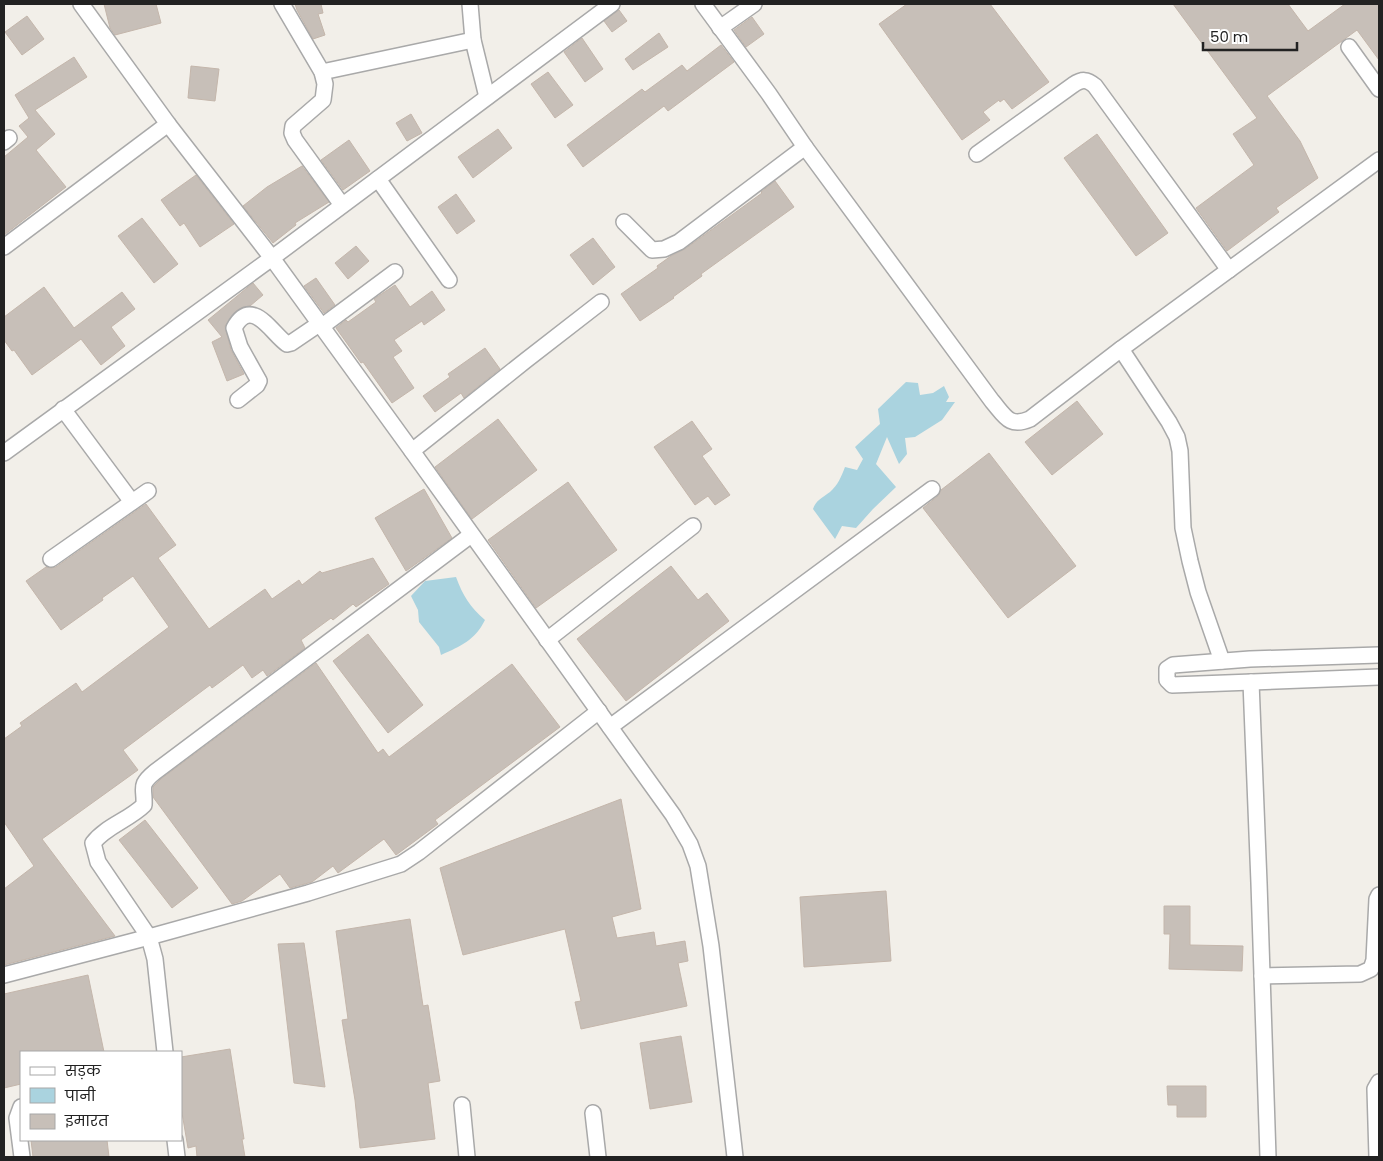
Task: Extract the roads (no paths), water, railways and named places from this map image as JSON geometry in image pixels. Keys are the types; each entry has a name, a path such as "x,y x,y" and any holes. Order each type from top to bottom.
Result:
{"street":[{"path":"81,4 168,124 272,258 412,451 673,815 690,844 698,866 711,946 735,1157"},
{"path":"282,4 322,72 325,84 323,100 293,126 292,133 295,140 342,205"},
{"path":"470,4 473,40 487,96"},
{"path":"5,448 63,409 272,258 612,4"},
{"path":"703,4 805,147 1006,418 1014,423 1021,423 1030,419 1121,349 1379,160"},
{"path":"720,28 754,4"},
{"path":"322,72 473,40"},
{"path":"1349,47 1379,89"},
{"path":"977,154 1073,85 1087,80 1095,86 1229,270"},
{"path":"4,248 168,124"},
{"path":"624,222 652,250 664,249 679,242 805,147"},
{"path":"378,179 449,280"},
{"path":"238,400 257,385 259,381 237,341 234,328 238,321 246,316 254,316 261,319 287,344 291,344 395,272"},
{"path":"412,451 525,360 602,302"},
{"path":"1121,349 1177,436 1180,451 1183,528 1186,545 1198,592 1222,661"},
{"path":"63,409 132,502"},
{"path":"610,727 932,489"},
{"path":"51,559 148,491"},
{"path":"547,640 693,526"},
{"path":"165,1051 155,959 149,937 98,862 93,843 98,836 138,811 144,805 143,785 146,779 471,535"},
{"path":"1379,655 1222,661 1173,666 1166,669 1168,683 1172,685 1379,677"},
{"path":"1250,682 1268,1157"},
{"path":"4,974 149,937 308,893 400,864 419,852 599,711"},
{"path":"1262,976 1360,974 1371,969 1374,960 1376,899 1379,895"},
{"path":"1377,1157 1375,1089 1379,1082"},
{"path":"462,1105 467,1157"},
{"path":"20,1110 17,1118 22,1157"},
{"path":"593,1113 598,1157"},
{"path":"175,1141 177,1157"}],"water":[{"path":"906,382 918,383 920,395 933,393 944,386 949,397 946,402 955,402 942,420 915,437 905,438 907,454 899,464 887,437 876,464 896,487 856,528 842,526 835,539 813,509 814,506 835,487 845,467 857,470 863,459 855,447 880,424 878,409"},
{"path":"456,577 468,601 485,620 477,633 472,637 441,655 439,647 419,622 418,610 411,596 425,581"}]}
